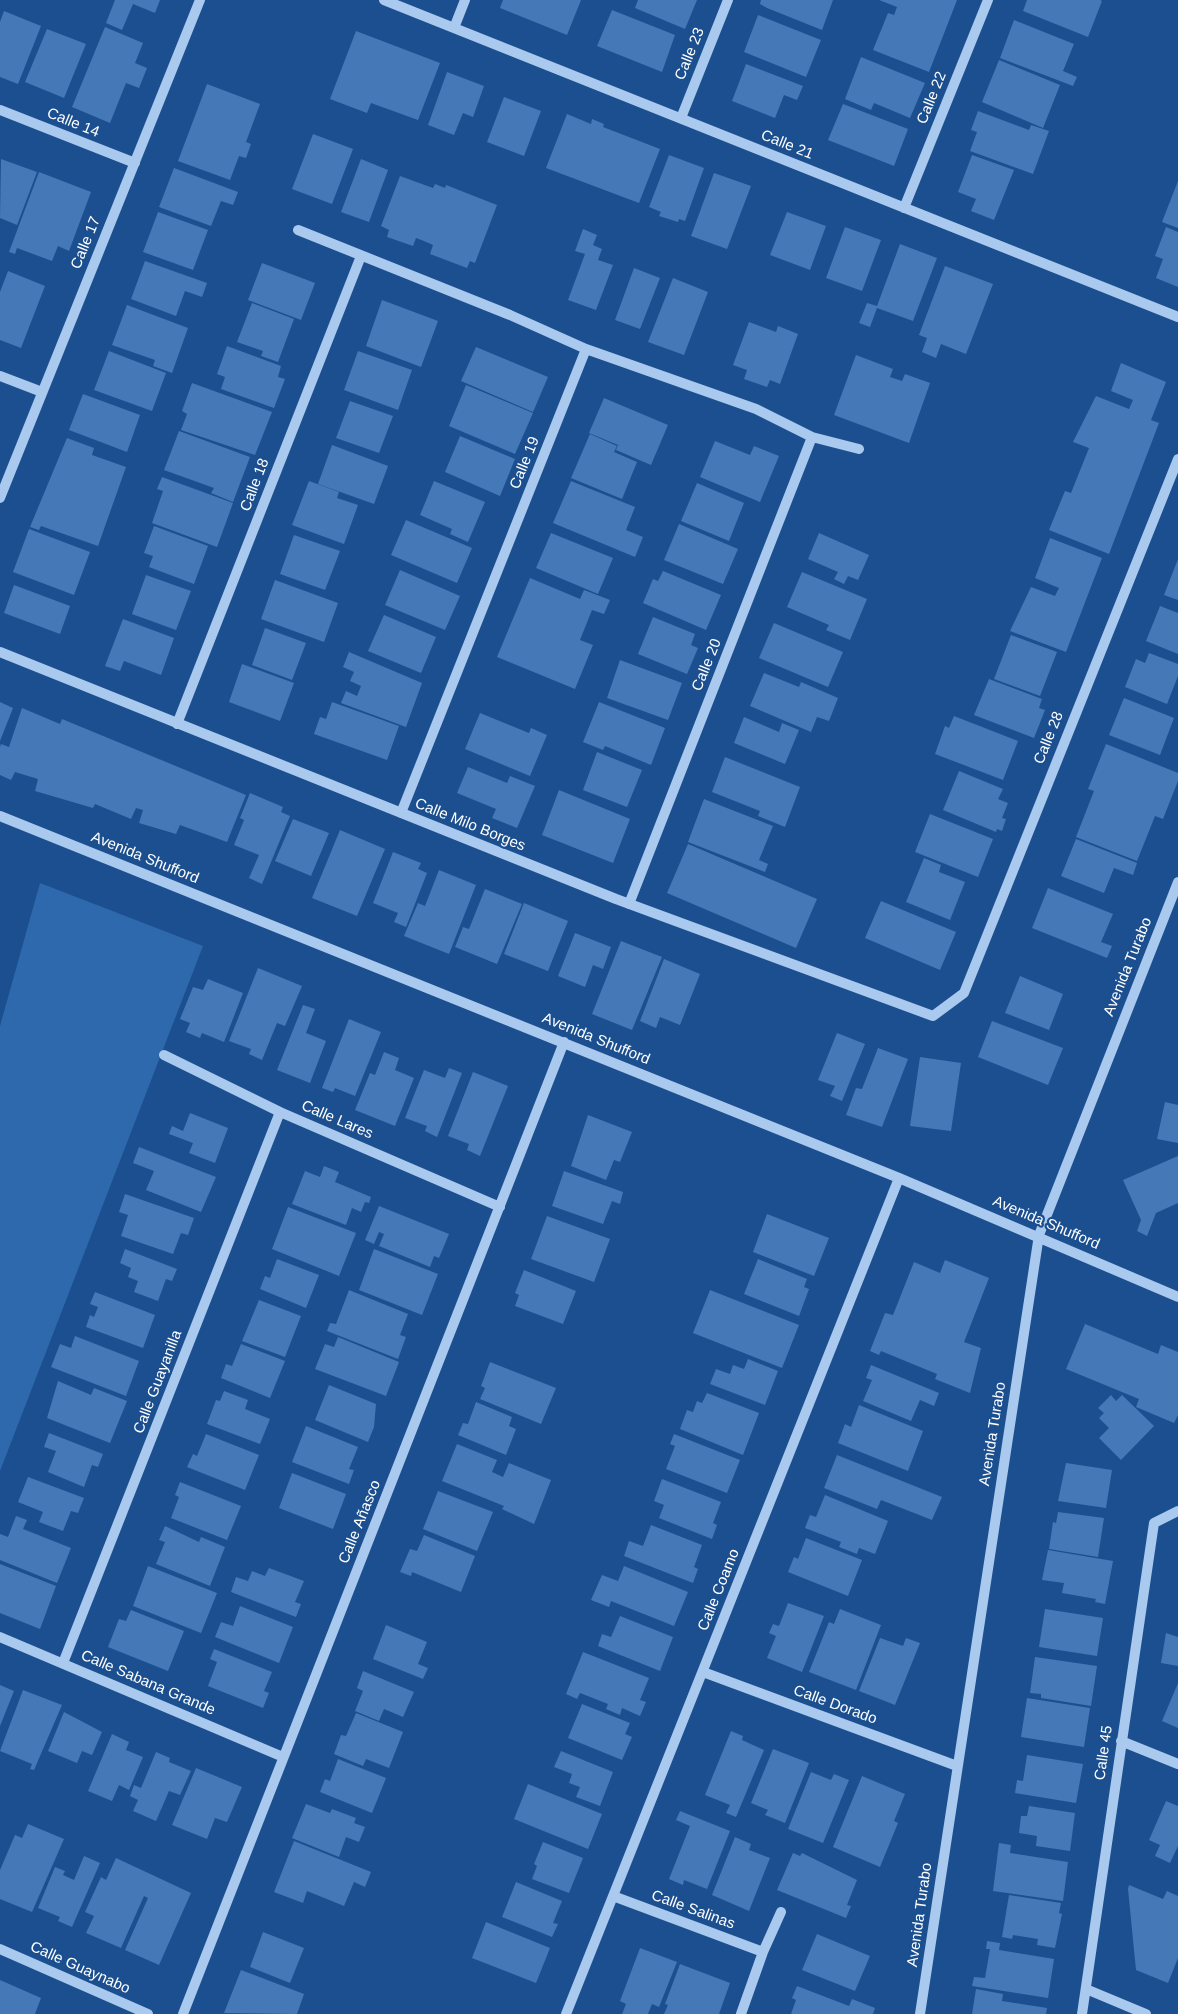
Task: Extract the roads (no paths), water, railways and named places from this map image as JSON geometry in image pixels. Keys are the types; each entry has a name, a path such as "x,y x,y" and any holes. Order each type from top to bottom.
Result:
{"street":[{"name":"Calle 17","path":"0,498 200,0"},
{"name":"Calle 21","path":"384,0 1178,317"},
{"path":"454,28 465,0"},
{"name":"Calle 23","path":"681,118 728,0"},
{"name":"Calle 22","path":"904,208 988,0"},
{"name":"Calle 14","path":"0,110 135,163"},
{"path":"298,230 490,307 586,349 756,409 812,437 860,449"},
{"name":"Calle 18","path":"177,724 361,256"},
{"name":"Calle 19","path":"401,813 586,349"},
{"path":"0,376 42,392"},
{"name":"Calle 20","path":"629,904 812,437"},
{"name":"Calle 28","path":"933,1017 964,993 1178,459"},
{"name":"Calle Milo Borges","path":"0,652 629,904 933,1017"},
{"name":"Avenida Shufford","path":"0,816 1039,1235 1178,1297"},
{"name":"Avenida Turabo","path":"920,2014 1039,1235 1178,882"},
{"name":"Calle Añasco","path":"183,2014 564,1042"},
{"name":"Calle Lares","path":"164,1055 280,1112 500,1207"},
{"name":"Calle Guayanilla","path":"63,1663 280,1112"},
{"name":"Calle Coamo","path":"566,2014 899,1178"},
{"name":"Calle 45","path":"1082,2014 1154,1523 1178,1511"},
{"name":"Calle Sabana Grande","path":"0,1637 283,1757"},
{"name":"Calle Dorado","path":"703,1672 957,1766"},
{"path":"1121,1741 1178,1764"},
{"name":"Calle Salinas","path":"613,1896 763,1952"},
{"path":"741,2014 763,1952 781,1912"},
{"name":"Calle Guaynabo","path":"0,1949 148,2014"},
{"path":"1086,1989 1146,2014"}]}
